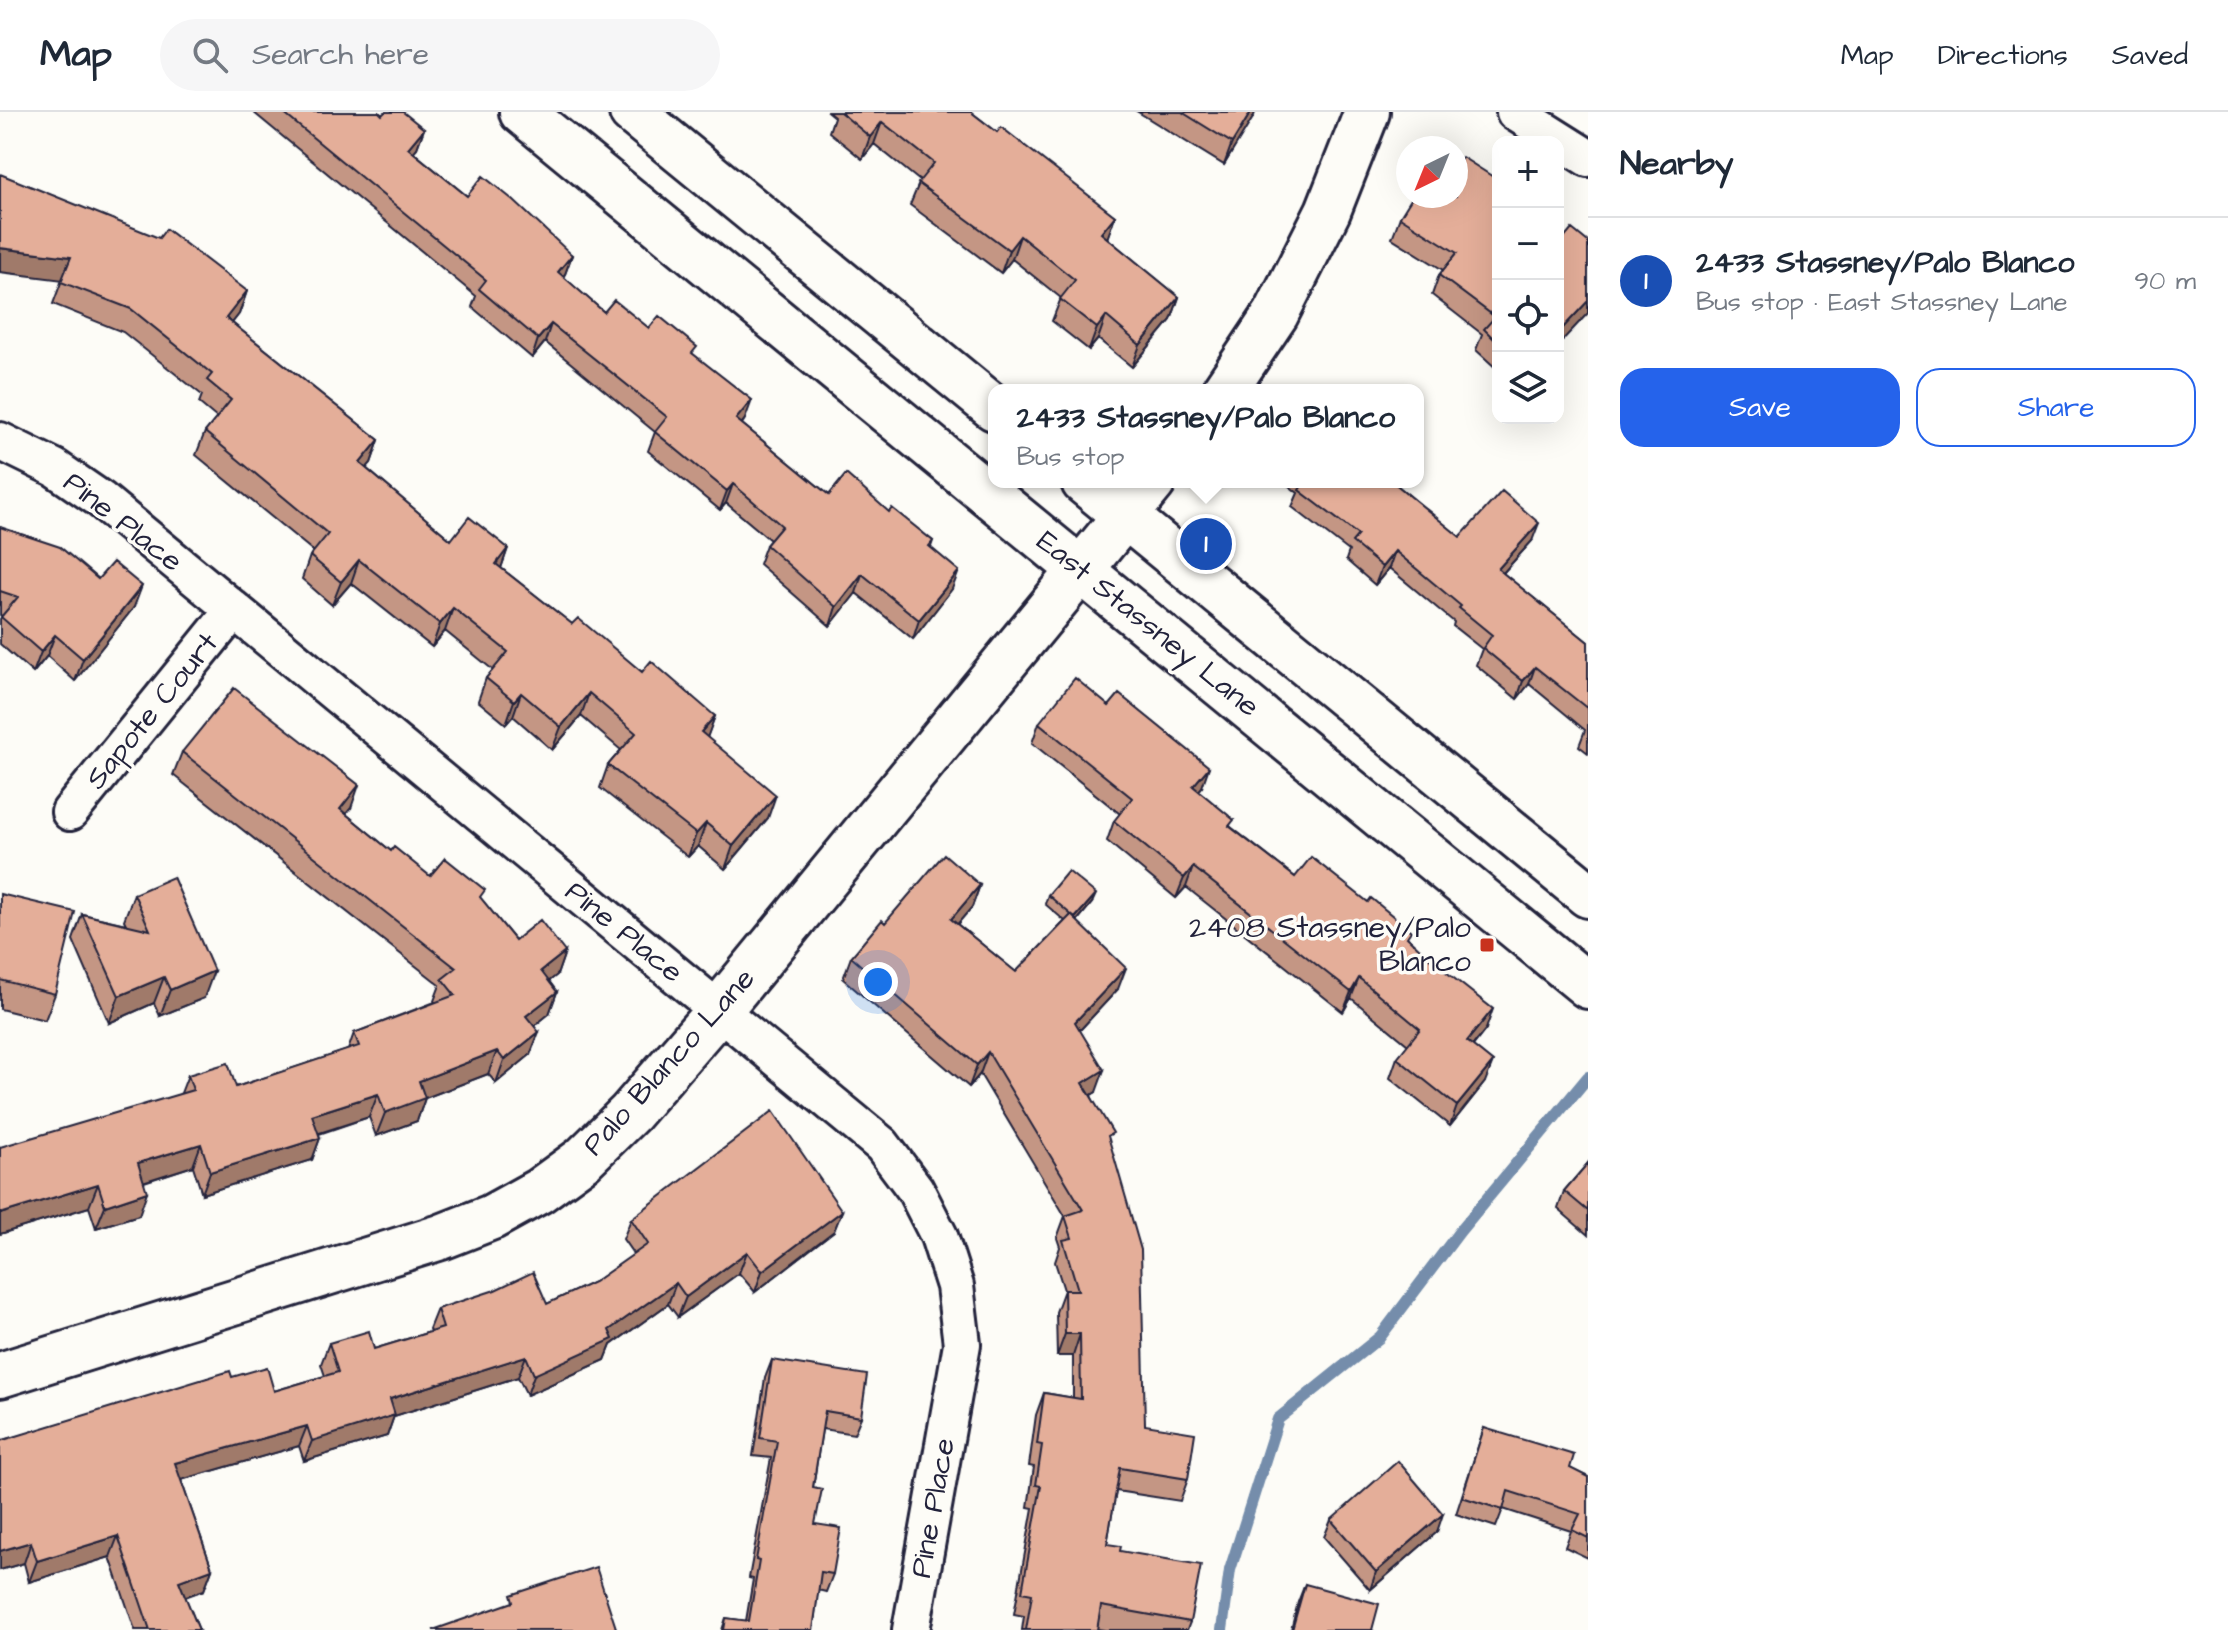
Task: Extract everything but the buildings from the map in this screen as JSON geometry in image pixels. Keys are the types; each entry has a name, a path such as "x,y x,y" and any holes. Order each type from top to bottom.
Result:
{"main road":[{"name":"East Stassney Lane","path":"522,112 1588,986"},
{"path":"632,112 988,403"},
{"path":"1229,384 1276,314 1328,211 1367,112"},
{"path":"1091,488 1588,895"},
{"name":"Palo Blanco Lane","path":"0,1375 441,1237 492,1217 539,1191 583,1159 630,1113 719,1010 1148,488"}],"street":[{"path":"1515,112 1588,158"},
{"name":"Pine Place","path":"0,441 55,468 100,499 882,1145 915,1189 949,1262 962,1344 911,1630"},
{"name":"Sapote Court","path":"70,812 233,611"}],"waterway":[{"path":"1222,1630 1230,1570 1278,1419 1380,1337 1460,1231 1588,1077"}],"place":[{"name":"2433 Stassney/Palo Blanco","path":"1206,544"},
{"name":"2408 Stassney/Palo Blanco","path":"1487,945"}]}
